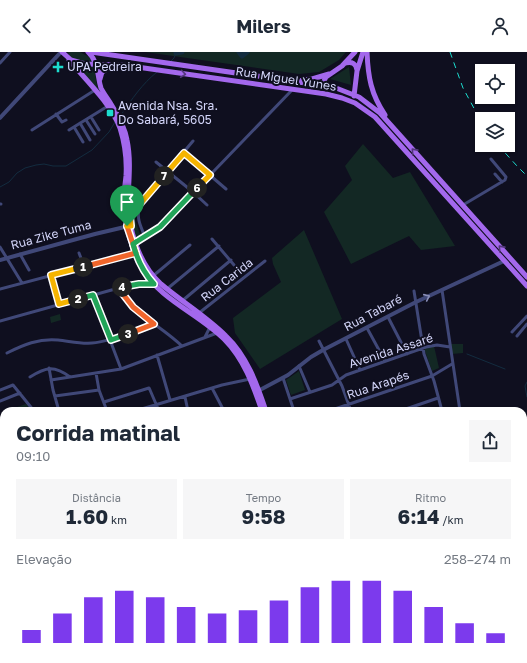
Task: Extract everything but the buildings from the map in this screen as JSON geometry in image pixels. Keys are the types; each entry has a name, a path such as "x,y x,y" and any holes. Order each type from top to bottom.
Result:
{"main road":[{"name":"Rua Miguel Yunes","path":"62,52 75,62 85,64 115,64 294,89 326,94 355,103 375,117 527,286"},
{"path":"62,52 108,106 120,128 126,164 123,205 135,243 144,262 153,276 167,289 217,327 234,344 248,365 261,407"},
{"path":"88,52 96,65 103,91 117,113 127,139 130,158 128,197 129,226"},
{"name":"Rua Miguel Yunes","path":"91,52 296,81 336,88 354,96 373,107 393,127 527,277"},
{"path":"326,94 324,81 326,77 346,63 355,52"},
{"path":"342,98 351,98 354,96 357,71 363,52"},
{"path":"367,52 369,78 372,92 376,101 393,127"},
{"path":"346,63 353,63 357,71"},
{"path":"100,82 102,72 115,64"},
{"path":"171,72 173,66 187,68 198,67"},
{"path":"296,81 312,79 332,73"},
{"path":"434,182 440,186 444,185"},
{"path":"447,197 451,196 462,203"},
{"path":"135,243 136,253 143,269 154,284 210,327 229,345 257,391 264,407"}],"street":[{"path":"0,63 10,52"},
{"path":"0,118 62,52"},
{"path":"135,243 160,227 294,89"},
{"path":"32,130 95,90"},
{"path":"69,130 108,106"},
{"path":"56,114 62,122 66,120"},
{"path":"91,117 99,130"},
{"path":"86,120 95,134"},
{"path":"80,123 90,140"},
{"path":"74,127 83,142"},
{"path":"145,237 138,219 140,204 193,141"},
{"path":"184,153 226,189"},
{"path":"462,203 505,180 506,177 491,160"},
{"path":"156,162 207,205"},
{"path":"495,174 502,182"},
{"path":"128,197 136,200 140,204"},
{"name":"Rua Zike Tuma","path":"0,260 129,226"},
{"path":"212,239 234,265"},
{"path":"153,276 190,245"},
{"path":"167,289 218,246"},
{"path":"0,247 22,283"},
{"path":"79,253 84,266"},
{"path":"0,290 136,253"},
{"path":"20,254 29,270"},
{"path":"182,301 231,260"},
{"name":"Rua Tabaré","path":"257,391 283,378 323,350 416,302 504,260"},
{"name":"Rua Carida","path":"199,313 266,261"},
{"path":"51,275 59,304"},
{"path":"0,321 134,284 154,284"},
{"path":"119,289 133,307 182,346"},
{"path":"442,290 459,407"},
{"path":"414,291 423,348 441,407"},
{"path":"93,295 121,369"},
{"path":"512,332 527,316"},
{"path":"388,317 407,354"},
{"path":"7,353 40,340 85,344 111,340 154,324"},
{"path":"517,336 527,324"},
{"path":"205,337 210,327"},
{"path":"367,328 384,361"},
{"path":"51,380 121,369 217,333"},
{"path":"346,339 360,370"},
{"path":"319,341 339,380 349,407"},
{"name":"Avenida Assaré","path":"290,399 332,385 346,375 423,348 437,345 450,348"},
{"path":"157,355 170,400"},
{"name":"Rua Arapés","path":"340,407 432,376 452,364"},
{"path":"300,366 310,392"},
{"path":"49,368 58,407"},
{"path":"30,377 39,371 49,368 60,370 70,377"},
{"path":"96,374 99,390 106,407"},
{"path":"283,378 293,407"},
{"path":"147,407 212,388 250,379"},
{"path":"20,392 2,400 0,391 13,384 20,392 31,407"},
{"path":"104,402 148,388 157,407"},
{"path":"212,388 222,407"},
{"path":"55,396 99,390"},
{"path":"185,396 187,407"},
{"path":"412,407 438,398"}],"green space":[{"path":"68,52 80,52 91,58 92,62 90,63 74,59"},
{"path":"145,52 346,52 339,60 319,72 299,74"},
{"path":"80,66 94,67 97,86 101,94 79,68"},
{"path":"349,67 351,85 330,79"},
{"path":"363,144 393,178 410,172 455,246 421,250 409,236 351,264 324,212 352,180 345,166"},
{"path":"130,202 134,203 134,217 141,237 136,239 131,222"},
{"path":"304,230 342,319 260,369 235,333 233,318 281,282 272,258"},
{"path":"60,314 61,320 51,323 50,317"},
{"path":"450,344 463,344 463,353 452,354"},
{"path":"434,346 439,368 432,371 425,348"},
{"path":"299,371 305,390 291,395 286,380"},
{"path":"26,404 29,407 17,407"}],"waterway":[{"path":"176,53 182,52"},
{"path":"239,52 242,56 247,52"},
{"path":"171,61 176,53"},
{"path":"121,115 142,87 157,72"},
{"path":"0,187 9,182 17,173 25,168 44,164 66,166 92,150 109,132 115,122"},
{"path":"467,354 505,369"},
{"path":"527,382 525,386 527,397"}],"railway":[{"path":"450,52 463,88 476,112"},
{"path":"504,152 527,176"}],"place":[{"name":"UPA Pedreira","path":"58,67"},
{"name":"Avenida Nsa. Sra. Do Sabará, 5605","path":"110,113"}],"route":[{"path":"184,153 210,175 160,227 133,244 143,269 154,284 134,284 119,289 133,307 154,324 111,340 93,295 59,304 51,275 136,253 134,248 127,226 131,226 128,197 136,200 140,204 184,153"}]}
